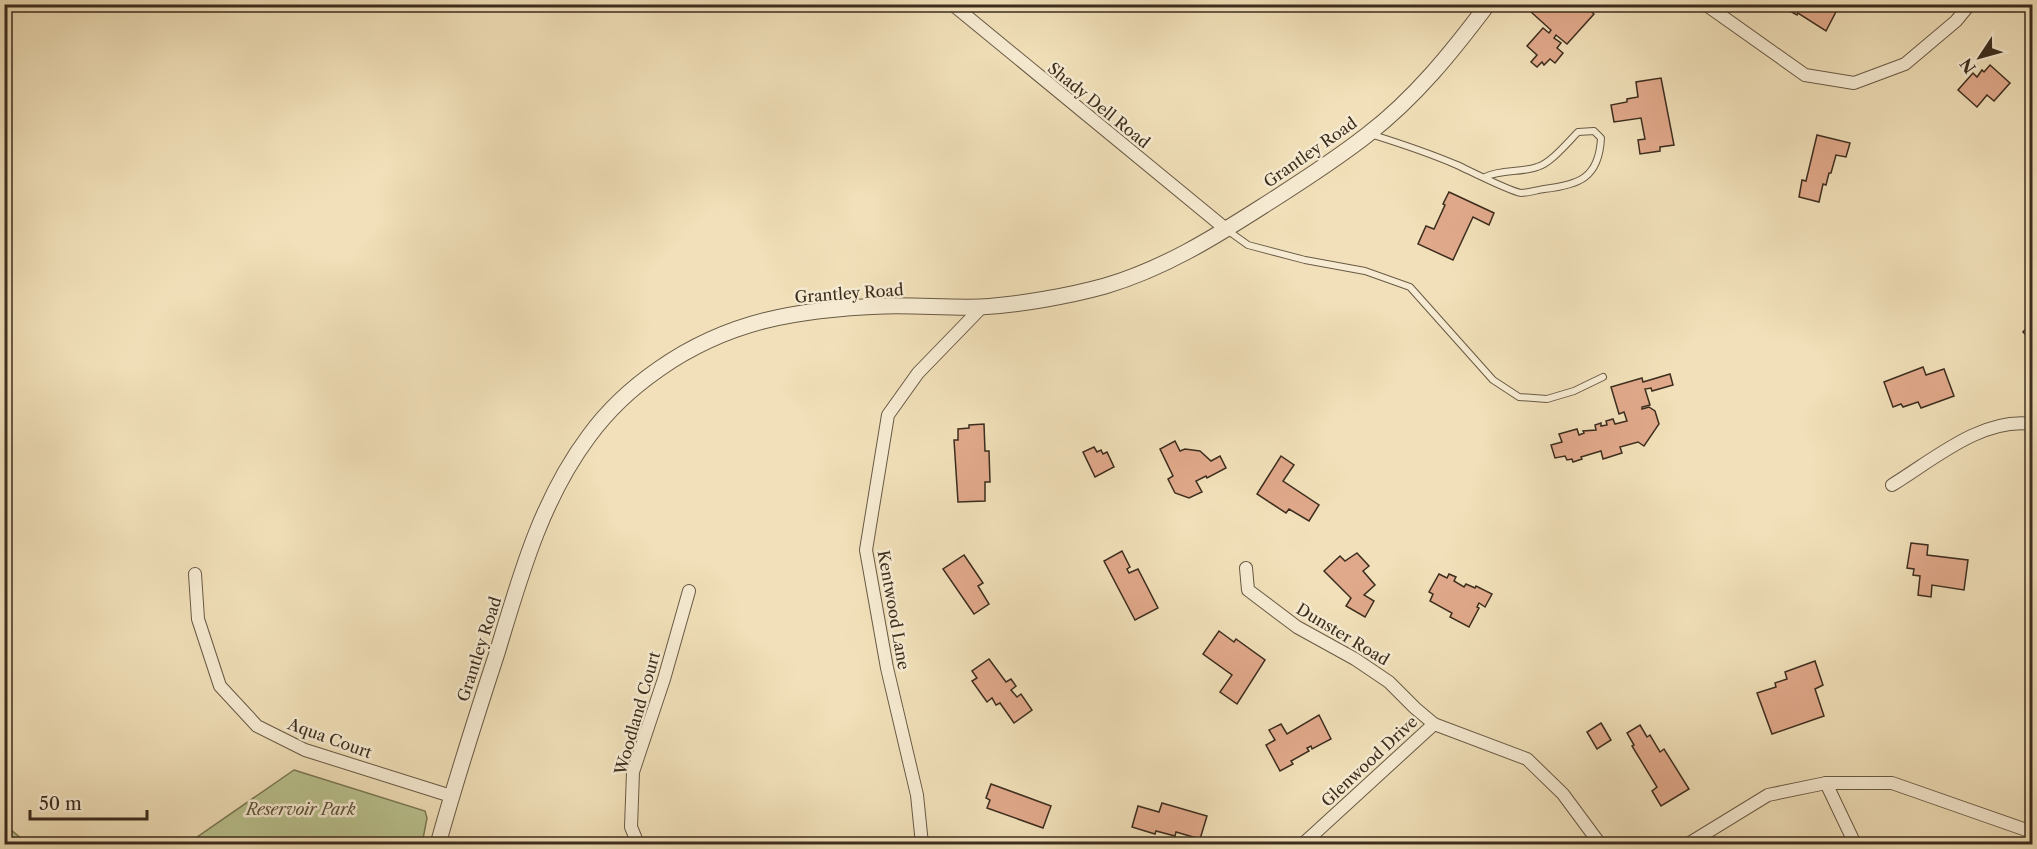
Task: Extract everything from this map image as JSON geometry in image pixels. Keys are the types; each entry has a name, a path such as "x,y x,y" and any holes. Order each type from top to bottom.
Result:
{"street":[{"name":"Shady Dell Road","path":"952,4 1227,230"},
{"name":"Grantley Road","path":"438,844 525,562 543,516 561,480 590,435 637,386 677,356 707,340 733,329 771,319 818,311 885,306 982,307 1064,295 1106,285 1156,267 1199,247 1227,230 1323,167 1369,133 1430,76 1488,4"},
{"path":"1705,4 1805,75 1854,83 1905,64 1956,21 1970,4"},
{"name":"Kentwood Lane","path":"922,844 917,795 887,668 866,550 888,414 918,373 982,307"},
{"path":"1892,485 1977,432 2017,422 2032,424"},
{"name":"Dunster Road","path":"1246,568 1248,590 1296,627 1355,659 1389,682 1414,708 1434,724"},
{"name":"Aqua Court","path":"195,574 198,619 220,686 257,726 305,750 451,796"},
{"name":"Woodland Court","path":"638,844 631,827 633,772 664,680 689,591"},
{"name":"Glenwood Drive","path":"1303,844 1434,724 1527,759 1563,794 1600,844"},
{"path":"1826,783 1855,844"},
{"path":"1688,844 1768,795 1826,783 1892,783 2032,831"}],"lane":[{"path":"1369,133 1411,147 1521,193 1570,186 1586,177 1600,154 1601,138 1594,131 1578,132 1558,152 1538,167 1496,172 1485,177"},
{"path":"1227,230 1248,245 1305,260 1365,271 1410,287 1493,380 1519,397 1547,399 1575,392 1603,377"}],"green space":[{"name":"Reservoir Park","path":"294,770 425,811 427,818 422,844 187,844"},
{"path":"5,825 28,844 5,844"}],"building":[{"path":"1537,4 1583,4 1594,14 1567,44 1556,35 1554,38 1561,43 1557,48 1563,53 1555,63 1550,59 1544,65 1542,62 1537,67 1531,62 1537,55 1527,46 1543,28 1549,33 1551,30 1531,12"},
{"path":"1786,4 1840,4 1826,31 1798,13 1797,15 1784,8"},
{"path":"1990,65 2010,83 1994,101 1987,95 1977,107 1958,90 1973,73 1977,77"},
{"path":"1661,78 1674,145 1660,147 1660,151 1640,154 1638,140 1645,139 1641,118 1614,122 1611,105 1638,97 1636,82"},
{"path":"1817,135 1850,143 1846,157 1836,155 1826,185 1823,184 1819,202 1799,197 1802,180 1806,181"},
{"path":"1449,192 1494,213 1489,225 1473,217 1453,260 1418,244 1426,226 1434,229"},
{"path":"2032,322 2032,341 2023,332"},
{"path":"1923,367 1926,375 1944,369 1954,396 1921,408 1918,402 1903,407 1901,404 1893,407 1884,382"},
{"path":"1670,374 1673,385 1652,391 1651,388 1645,389 1650,405 1642,409 1649,407 1655,411 1659,424 1644,446 1638,442 1620,447 1622,453 1603,459 1601,451 1573,462 1572,459 1567,460 1565,456 1555,458 1551,445 1562,442 1559,434 1577,429 1579,435 1584,433 1583,431 1596,430 1595,425 1601,423 1601,426 1607,425 1606,421 1613,419 1615,424 1627,421 1624,412 1619,414 1611,387 1642,378 1643,382"},
{"path":"984,424 985,451 989,451 990,482 985,482 985,501 958,502 954,440 958,440 958,429 969,428 969,425"},
{"path":"1175,441 1180,451 1185,449 1200,451 1211,461 1220,456 1226,468 1196,481 1202,492 1189,498 1175,493 1168,479 1173,476 1160,449"},
{"path":"1094,447 1097,452 1101,450 1103,454 1107,452 1114,467 1095,477 1083,452"},
{"path":"1281,456 1294,465 1283,481 1319,505 1309,521 1289,509 1286,513 1257,494"},
{"path":"1911,543 1928,545 1927,555 1968,560 1964,590 1932,585 1931,597 1918,595 1920,576 1913,575 1914,569 1907,568"},
{"path":"1122,551 1130,567 1127,569 1129,573 1138,569 1158,608 1135,620 1104,561"},
{"path":"1357,553 1369,566 1363,571 1375,585 1364,595 1374,601 1365,617 1346,606 1351,598 1324,571 1340,556 1345,561"},
{"path":"964,555 983,583 978,586 989,604 974,614 943,569"},
{"path":"1439,574 1447,578 1449,574 1456,577 1454,581 1464,587 1466,584 1475,588 1476,586 1492,594 1485,607 1479,603 1477,607 1479,608 1469,627 1450,617 1452,613 1430,601 1433,594 1429,592"},
{"path":"1219,631 1234,642 1236,639 1265,660 1237,704 1220,692 1232,675 1203,654"},
{"path":"989,659 1006,682 1011,679 1016,686 1011,690 1017,697 1021,694 1032,710 1014,723 1000,703 996,705 992,698 987,702 972,681 977,678 972,671"},
{"path":"1815,661 1823,685 1815,689 1824,716 1772,734 1757,693 1776,687 1775,683 1787,679 1785,672"},
{"path":"1319,715 1331,739 1312,749 1311,746 1307,748 1309,751 1291,761 1293,764 1280,771 1266,745 1275,740 1269,730 1281,724 1287,734"},
{"path":"1601,723 1611,740 1597,749 1587,732"},
{"path":"1640,725 1647,737 1650,735 1660,752 1664,749 1689,789 1661,806 1652,791 1657,787 1632,746 1634,745 1627,733"},
{"path":"991,784 1051,806 1043,828 987,808 990,800 986,798"},
{"path":"1162,803 1207,816 1200,839 1176,832 1175,836 1156,831 1155,834 1132,827 1138,806 1159,812"}]}
